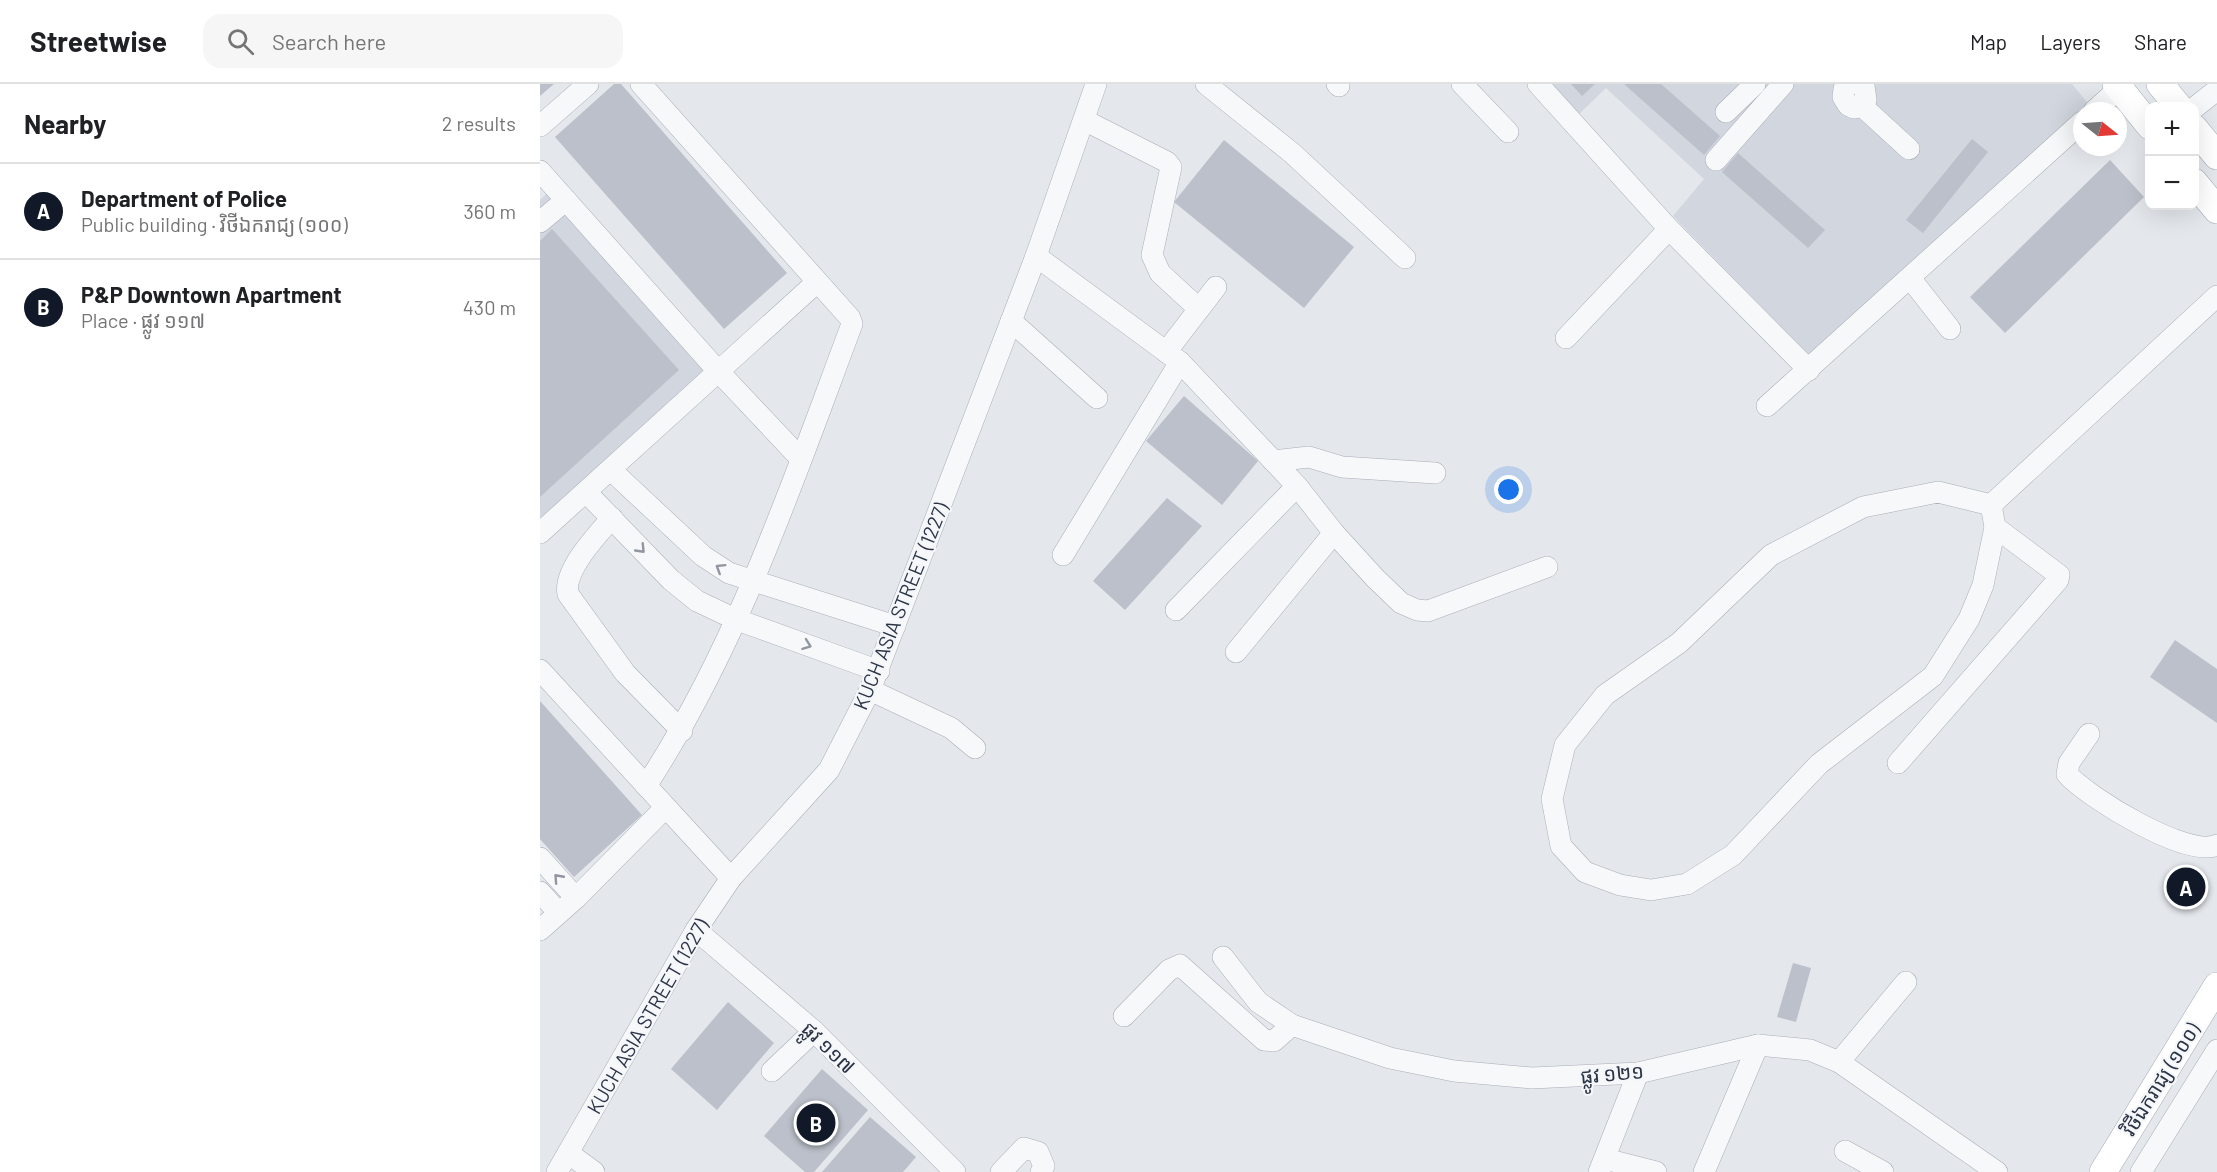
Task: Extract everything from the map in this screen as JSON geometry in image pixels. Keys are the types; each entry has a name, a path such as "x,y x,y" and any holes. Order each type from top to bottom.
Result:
{"main road":[{"path":"2160,84 2175,102"},
{"path":"2120,85 2145,119"},
{"path":"2199,134 2217,156"},
{"path":"2199,188 2217,210"},
{"name":"វិថីឯករាជ្យ (១០០)","path":"2103,1172 2217,986"}],"street":[{"path":"540,126 588,84"},
{"path":"641,84 850,318 852,324 753,580 682,732 646,786"},
{"name":"KUCH ASIA STREET (1227)","path":"557,1172 696,930 731,878 829,770 870,690 1036,256 1096,84"},
{"path":"1206,84 1292,153 1405,258"},
{"path":"1462,84 1508,132"},
{"path":"1538,84 1669,229 1809,370"},
{"path":"1726,112 1755,84"},
{"path":"1716,160 1784,84"},
{"path":"2103,102 2120,85"},
{"path":"1860,89 1909,149"},
{"path":"2199,104 2217,90"},
{"path":"1084,120 1167,162 1171,167 1152,255 1160,273 1199,309"},
{"path":"1767,406 2073,130"},
{"path":"540,171 718,371 801,459"},
{"path":"540,222 566,200"},
{"path":"1566,338 1669,229"},
{"path":"1036,256 1173,357 1297,486 1334,533 1401,603 1417,610 1438,608 1546,567"},
{"path":"1910,278 1950,329"},
{"path":"540,533 817,282"},
{"path":"1063,555 1199,309 1216,287"},
{"path":"1991,505 2217,296"},
{"path":"1011,321 1097,398"},
{"path":"1273,461 1309,457 1342,467 1435,473"},
{"path":"611,470 703,556 729,573 895,626"},
{"path":"1176,610 1297,486"},
{"path":"586,492 671,580 698,601 735,619 879,670"},
{"path":"1938,492 1991,505 1995,526 1983,585 1969,619 1933,676 1819,764 1733,855 1686,884 1651,890 1620,885 1585,872 1561,846 1552,799 1565,745 1605,695 1679,644 1771,555 1863,507 1938,492"},
{"path":"612,518 591,542 570,574 566,584 568,594 625,673 682,732"},
{"path":"1898,763 2058,580 2059,575 1995,526"},
{"path":"1236,652 1334,533"},
{"path":"540,670 731,878"},
{"path":"870,690 951,728 975,748"},
{"path":"2089,734 2069,764 2067,774 2073,781 2100,801 2145,827 2198,847 2211,848 2217,845"},
{"path":"540,930 576,898 665,808"},
{"path":"540,858 576,898"},
{"path":"540,892 559,913"},
{"name":"ផ្លូវ ១១៧","path":"696,930 814,1031 955,1172"},
{"name":"ផ្លូវ ១២១","path":"1223,957 1258,1002 1292,1025 1390,1058 1454,1071 1532,1078 1638,1073 1758,1045 1810,1050 1839,1062 1985,1169"},
{"path":"1124,1016 1169,970 1180,965 1264,1040 1274,1041 1292,1025"},
{"path":"1839,1062 1906,982"},
{"path":"772,1071 814,1031"},
{"path":"1704,1172 1758,1045"},
{"path":"2141,1172 2217,1050"},
{"path":"1638,1073 1602,1165 1656,1172"},
{"path":"1001,1172 1024,1148 1038,1152 1044,1166 1041,1172"},
{"path":"1845,1151 1883,1172"},
{"path":"568,1153 594,1172"}],"shaded area":[{"path":"1544,84 2072,84 2087,102 2073,102 2073,121 1810,356 1673,216 1704,179 1606,88 1575,118"},
{"path":"555,186 722,372 540,535 540,200"}],"building":[{"path":"540,84 554,84 540,96"},
{"path":"614,84 621,84 787,273 724,329 555,137"},
{"path":"1571,84 1595,84 1582,96"},
{"path":"1624,84 1661,84 1720,136 1704,155"},
{"path":"1972,139 1988,152 1923,233 1906,220"},
{"path":"1224,140 1354,247 1304,308 1174,202"},
{"path":"1738,153 1825,230 1808,248 1722,172"},
{"path":"2110,160 2144,197 2005,333 1970,297"},
{"path":"552,229 679,370 540,497 540,241"},
{"path":"1184,396 1258,461 1222,505 1146,441"},
{"path":"1167,498 1202,526 1125,610 1093,581"},
{"path":"2175,640 2217,669 2217,723 2150,677"},
{"path":"540,701 642,815 574,877 540,839"},
{"path":"1793,963 1811,968 1796,1022 1777,1017"},
{"path":"728,1002 774,1043 717,1110 671,1069"},
{"path":"822,1069 868,1110 814,1172 805,1172 764,1136"},
{"path":"870,1117 916,1157 903,1172 822,1172"}],"place":[{"name":"Department of Police","path":"2186,887"},
{"name":"P&P Downtown Apartment","path":"816,1123"}]}
